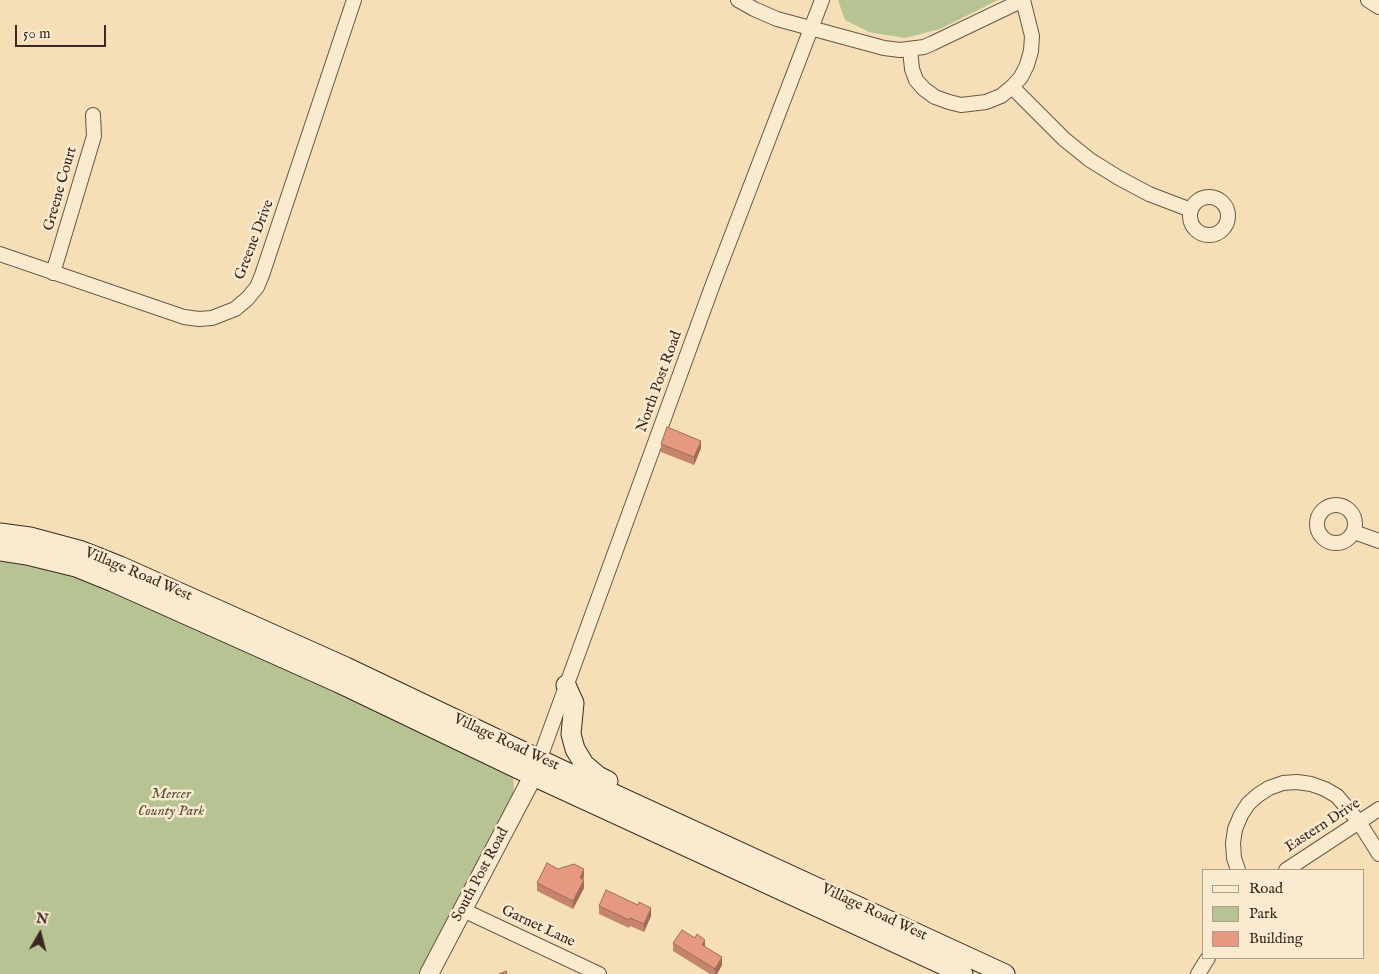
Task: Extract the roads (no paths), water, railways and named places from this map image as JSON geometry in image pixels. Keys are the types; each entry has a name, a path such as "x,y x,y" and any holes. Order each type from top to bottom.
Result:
{"main road":[{"name":"Village Road West","path":"0,533 30,537 82,550 346,667 536,768 963,974"},
{"name":"Village Road West","path":"0,551 27,555 76,567 113,582 339,683 877,915 1005,974"},
{"path":"566,685 574,703 571,734 575,749 584,764 598,776 841,887 877,915"}],"street":[{"name":"Greene Drive","path":"0,254 184,317 212,318 235,309 257,287 262,275 354,0"},
{"path":"738,0 777,19 811,29 884,48 910,50 933,43 1023,0 1032,36 1028,65 1021,77 1001,96 986,102 961,105 935,97 916,80 912,69 910,50"},
{"name":"North Post Road","path":"536,768 713,284 822,0"},
{"path":"1368,0 1379,7"},
{"path":"1012,87 1064,139 1090,160 1149,194 1190,210"},
{"name":"Greene Court","path":"54,272 94,136 93,115"},
{"path":"1354,532 1379,541"},
{"name":"South Post Road","path":"429,974 536,768"},
{"path":"1238,869 1234,858 1233,843 1240,815 1258,795 1269,788 1283,783 1312,784 1325,788 1337,796 1359,822 1379,854"},
{"name":"Eastern Drive","path":"1288,869 1379,809"},
{"name":"Garnet Lane","path":"463,910 599,974"},
{"path":"1198,974 1207,959"}],"park label":[{"name":"Mercer County Park","path":"171,804"}]}
